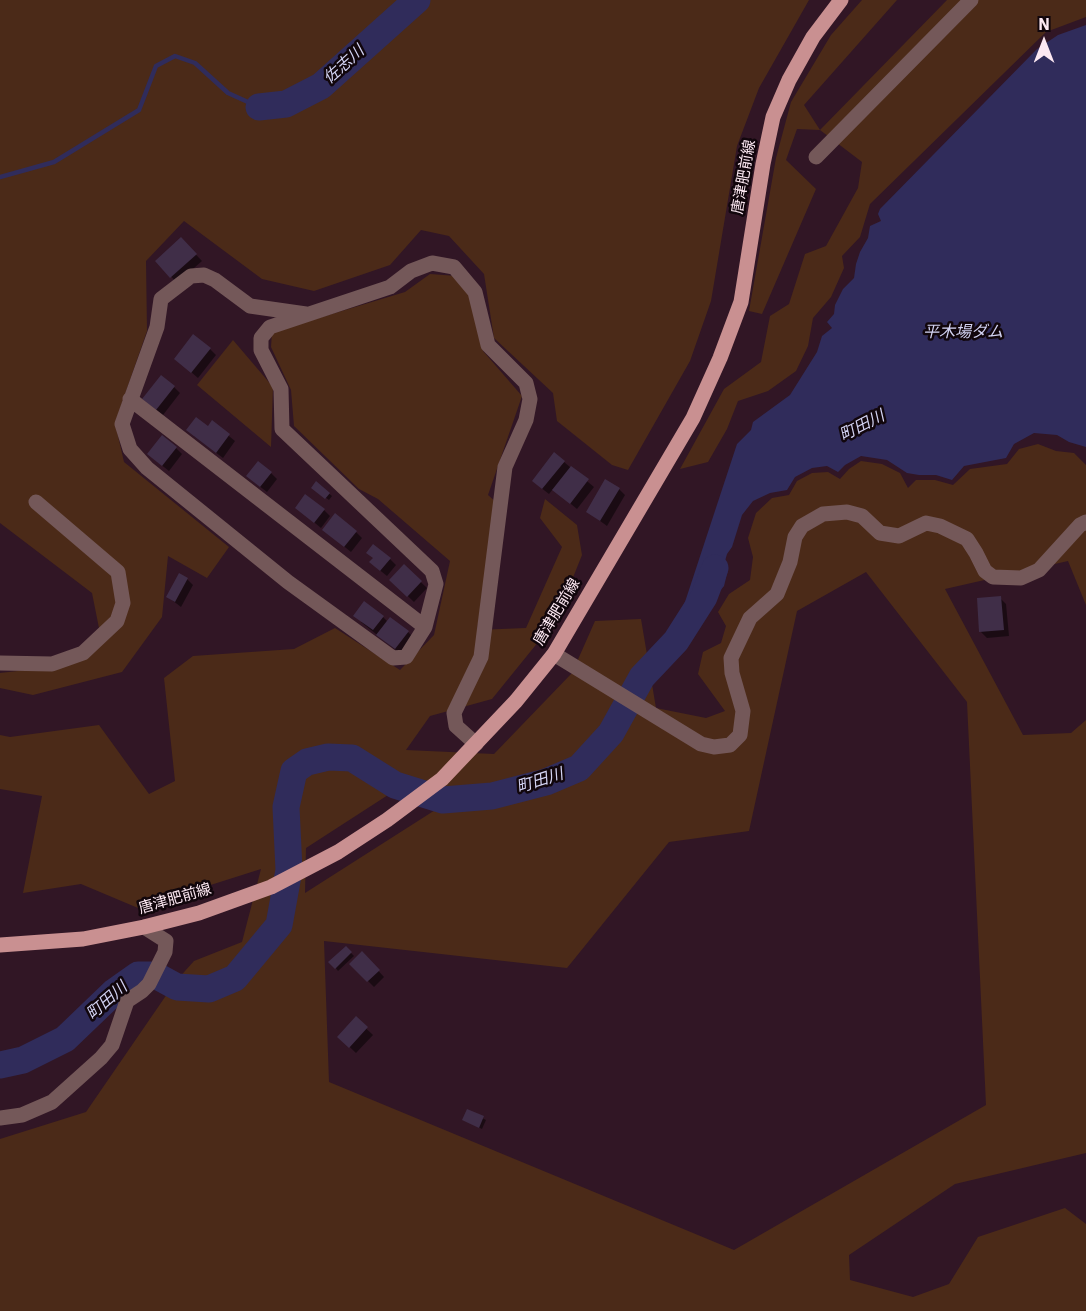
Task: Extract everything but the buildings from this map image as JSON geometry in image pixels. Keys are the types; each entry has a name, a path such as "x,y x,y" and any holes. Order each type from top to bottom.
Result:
{"main road":[{"name":"唐津肥前線","path":"0,945 83,939 144,927 199,913 271,887 338,852 387,820 442,779 516,701 554,654 693,418 720,358 741,302 763,164 773,117 789,80 813,37 842,0"}],"street":[{"path":"816,157 971,0"},
{"path":"306,314 250,306 215,280 204,275 191,276 161,299 157,327 122,424 130,449 147,468 288,582 393,658 406,657 425,627 436,584 432,571 282,429 281,388 261,350 261,338 270,327 390,287 411,271 432,263 454,267 475,292 488,345 526,383 530,399 526,420 504,467 481,657 454,713 456,726 476,744"},
{"path":"130,399 425,627"},
{"path":"0,663 52,664 83,653 117,621 123,603 118,572 36,502"},
{"path":"554,654 701,744 714,747 730,745 740,735 743,711 732,673 731,658 750,618 777,594 790,562 795,537 802,526 823,514 848,512 862,516 880,533 899,536 926,523 940,526 967,540 985,571 993,577 1021,578 1039,570 1080,525 1086,522"},
{"path":"0,1118 22,1115 52,1102 101,1058 112,1045 127,1001 149,984 165,952 166,941 144,927"}],"shaded area":[{"path":"0,0 809,0 759,88 737,146 711,301 690,361 628,470 612,465 557,421 553,393 494,338 484,274 449,236 421,230 390,265 314,291 262,279 184,221 146,261 147,331 115,423 124,462 229,547 207,578 168,556 162,617 122,672 33,695 0,688 0,673 61,666 99,628 92,593 0,523"},
{"path":"862,0 897,0 804,105 820,130 797,129 786,160 816,189 762,314 749,311 776,158 791,102 831,35"},
{"path":"947,0 1086,0 1086,17 1046,32 870,204 860,237 842,256 844,268 831,297 813,318 808,346 796,371 768,391 738,401 727,429 708,462 680,469 724,389 761,362 770,316 789,304 805,254 826,246 858,188 862,162 820,130"},
{"path":"430,274 457,276 472,300 483,351 522,396 488,495 497,503 477,630 526,628 562,547 540,518 545,499 577,525 582,555 556,620 492,699 430,716 406,750 494,754 572,673 595,621 641,619 656,708 706,718 725,711 698,674 703,652 721,643 726,626 718,612 729,594 750,580 753,557 748,538 756,513 772,498 789,495 797,481 812,473 828,472 840,479 861,461 882,464 900,473 908,488 916,480 935,480 953,485 970,469 1007,464 1019,449 1038,444 1056,451 1074,453 1086,465 1086,605 1068,561 945,589 1023,735 1071,733 1086,720 1086,1153 955,1184 849,1255 850,1280 913,1297 949,1284 978,1237 1065,1208 1086,1224 1086,1311 0,1311 0,1139 86,1112 176,981 194,961 242,942 261,869 138,908 81,884 23,893 42,796 0,789 0,735 10,737 99,725 149,794 175,781 164,678 193,656 294,649 335,628 400,670 434,635 450,561 378,499 359,489 294,426 291,390 271,347 272,332 405,292","holes":["866,572 967,702 986,1105 734,1250 329,1082 324,941 567,968 669,842 749,831 797,611","388,795 443,805 305,893 306,848"]},
{"path":"233,340 273,387 271,447 197,385"}],"water":[{"name":"平木場ダム","path":"1086,25 1086,447 1069,442 1057,435 1034,433 1014,444 1006,458 964,466 952,480 936,475 907,473 887,460 861,456 838,472 827,466 812,468 795,477 787,490 770,493 753,501 742,515 732,547 727,554 725,561 728,570 724,586 715,597 706,603 693,594 684,605 737,444 751,430 753,422 790,395 817,352 822,336 832,328 827,322 834,314 835,305 843,289 854,278 856,264 868,238 870,226 881,221 878,214 880,209 1037,49 1058,35"}],"waterway":[{"name":"佐志川","path":"259,107 286,104 321,86 417,0"},
{"path":"0,177 54,162 139,110 156,66 175,56 195,63 228,93 259,107"},
{"name":"町田川","path":"0,1065 23,1060 65,1039 114,992 138,975 155,975 177,987 209,989 235,978 279,925 289,870 286,807 294,771 307,762 328,757 352,758 395,785 443,800 492,796 546,782 579,768 611,733 642,677 676,641 704,597 715,568"}]}
